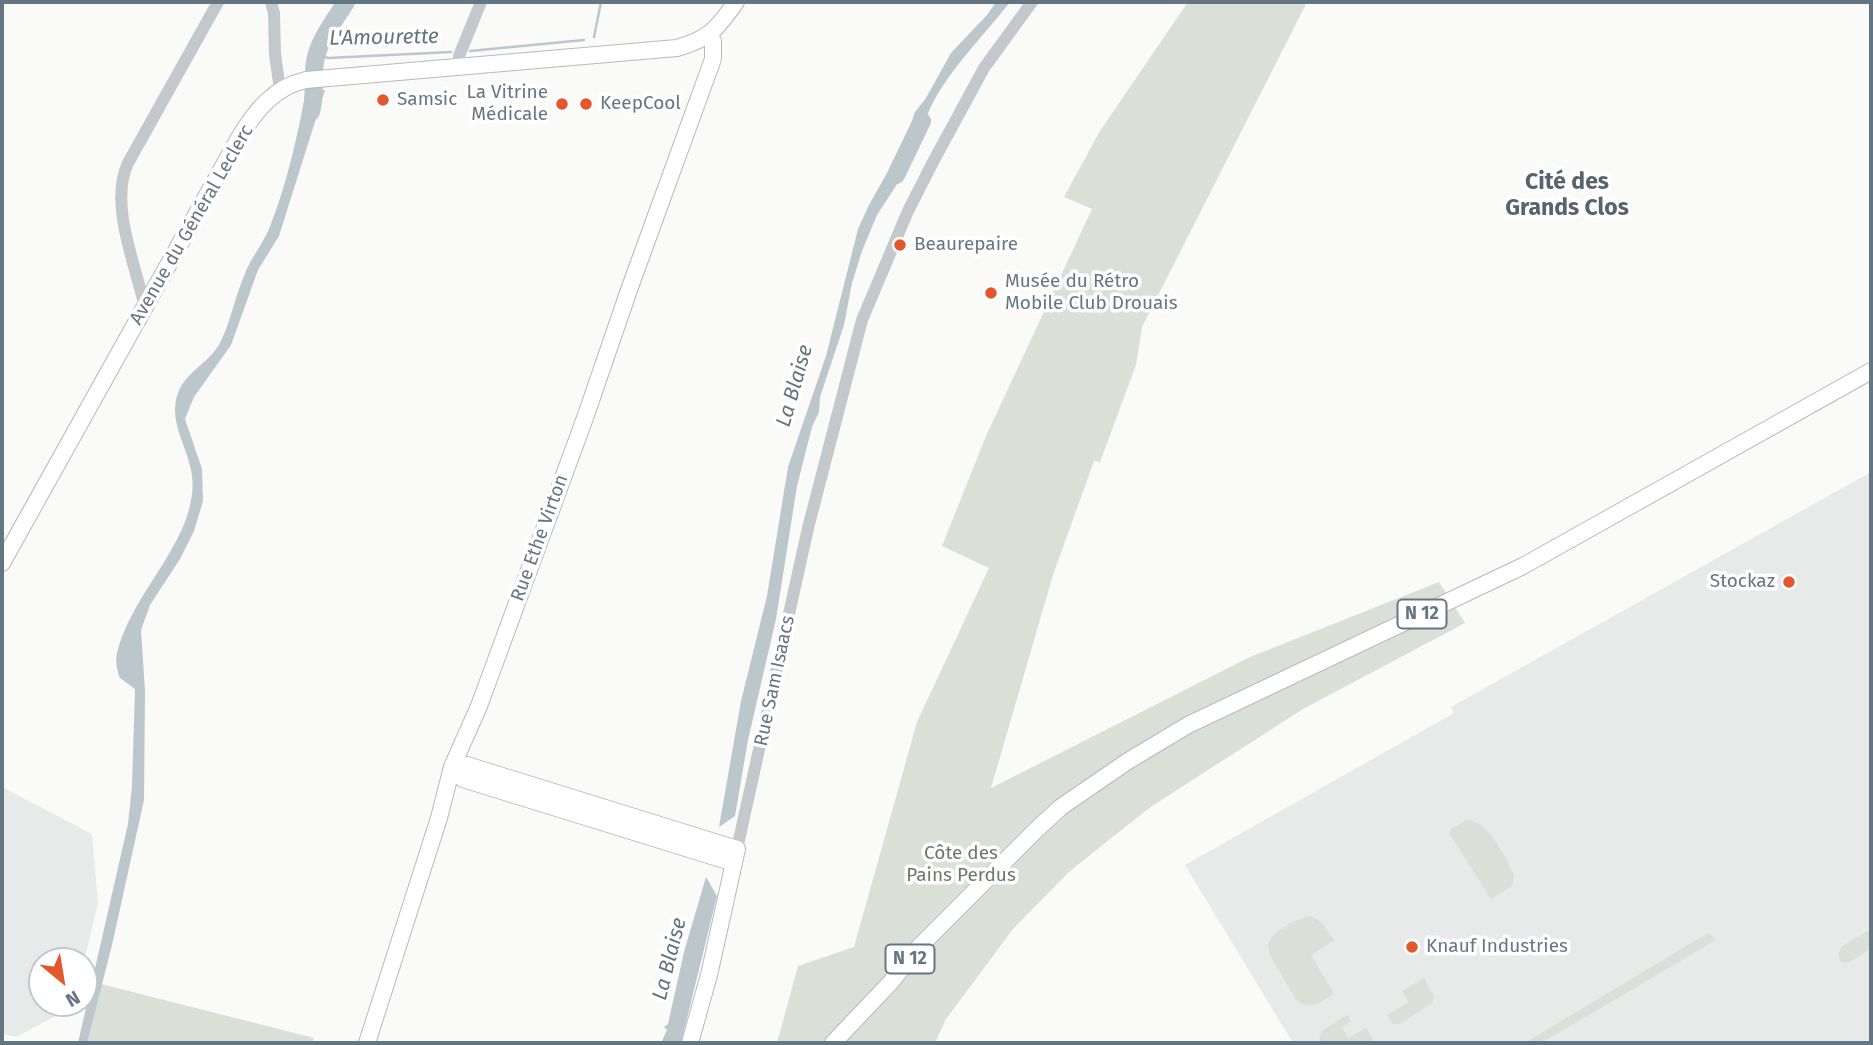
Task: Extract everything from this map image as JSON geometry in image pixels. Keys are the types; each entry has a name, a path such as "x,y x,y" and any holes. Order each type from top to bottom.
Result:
{"main road":[{"name":"Avenue du Général Leclerc","path":"2,564 246,127 264,104 280,90 306,80 677,48 709,35 736,2"},
{"name":"Rue Ethe Virton","path":"367,1043 439,818 461,770 479,706 713,59 713,41 709,35"},
{"name":"N 12","path":"833,1043 891,982 919,947 989,877 1061,807 1094,783 1169,735 1523,566 1871,371"},
{"path":"461,770 736,856"},
{"name":"Rue Sam Isaacs","path":"690,1043 709,975 736,856"},
{"name":"N 12","path":"848,1043 920,962 989,877"}],"street":[{"path":"145,307 120,201 124,173 218,2"},
{"path":"271,2 280,90"},
{"path":"459,66 458,56 481,2"},
{"name":"Rue Sam Isaacs","path":"736,856 807,536 862,320 908,211 933,162 984,68 1032,2"}],"shaded area":[{"path":"343,2 354,2 325,53 323,65 307,67 309,54"},
{"path":"996,2 1010,2 942,87 924,125 919,145 907,136 915,112 951,53"},
{"path":"325,90 279,236 258,270 231,345 194,397 185,419 202,469 203,501 194,531 180,559 150,605 141,630 145,691 144,800 98,1000 98,955 128,824 132,786 135,689 120,678 117,653 130,619 177,539 192,496 189,460 176,422 175,403 178,393 221,341 247,270 269,229 291,161 306,91"},
{"path":"900,150 914,158 877,215 852,283 844,325 820,397 819,412 812,427 797,486 776,619 748,740 735,816 719,827 741,701 767,596 788,467 826,356 858,229"},
{"path":"1871,472 1871,1043 1293,1043 1185,865 1454,713 1451,707"},
{"path":"2,787 92,834 98,903 87,947 28,947 28,1017 54,1017 16,1037 2,1034"},
{"path":"706,877 717,896 681,1043 661,1043 667,1030 664,1027 668,1024 684,952"},
{"path":"84,1017 94,1017 87,1043 78,1043"}],"green space":[{"name":"Côte des Pains Perdus","path":"1188,2 1307,2 1142,327 1136,365 1100,462 1094,461 1053,575 991,788 1250,657 1439,582 1465,623 1303,709 1152,806 1110,839 1069,872 1013,929 946,1019 935,1043 777,1043 798,966 854,947 917,722 989,568 942,546 986,436 1092,209 1064,197 1100,131"},
{"path":"1467,820 1475,822 1489,833 1514,875 1512,886 1491,899 1450,834 1451,829"},
{"path":"1311,916 1321,922 1334,940 1311,955 1334,994 1319,1003 1305,1005 1295,998 1270,955 1268,945 1274,935 1286,926"},
{"path":"1871,929 1871,948 1848,963 1841,962 1838,955 1842,946"},
{"path":"1708,933 1716,940 1541,1043 1525,1043"},
{"path":"1424,978 1434,996 1433,1002 1400,1024 1393,1024 1387,1015 1409,1002 1402,991"},
{"path":"101,984 314,1038 312,1043 82,1043 88,1035 93,1017 98,1017"},
{"path":"1347,1015 1351,1021 1342,1027 1348,1038 1366,1028 1373,1040 1368,1043 1322,1043 1319,1037 1322,1031"}],"waterway":[{"name":"L'Amourette","path":"311,112 317,54 346,2"},
{"name":"L'Amourette","path":"594,37 601,2"},
{"name":"L'Amourette","path":"470,51 584,40"},
{"name":"L'Amourette","path":"322,56 328,58 451,52"},
{"name":"La Blaise","path":"896,175 922,121"}],"place":[{"name":"Samsic","path":"383,100"},
{"name":"La Vitrine Médicale","path":"562,104"},
{"name":"KeepCool","path":"586,104"},
{"name":"Beaurepaire","path":"900,245"},
{"name":"Musée du Rétro Mobile Club Drouais","path":"991,293"},
{"name":"Stockaz","path":"1789,582"},
{"name":"Knauf Industries","path":"1412,947"}],"district":[{"name":"Cité des Grands Clos","path":"1567,196"}]}
